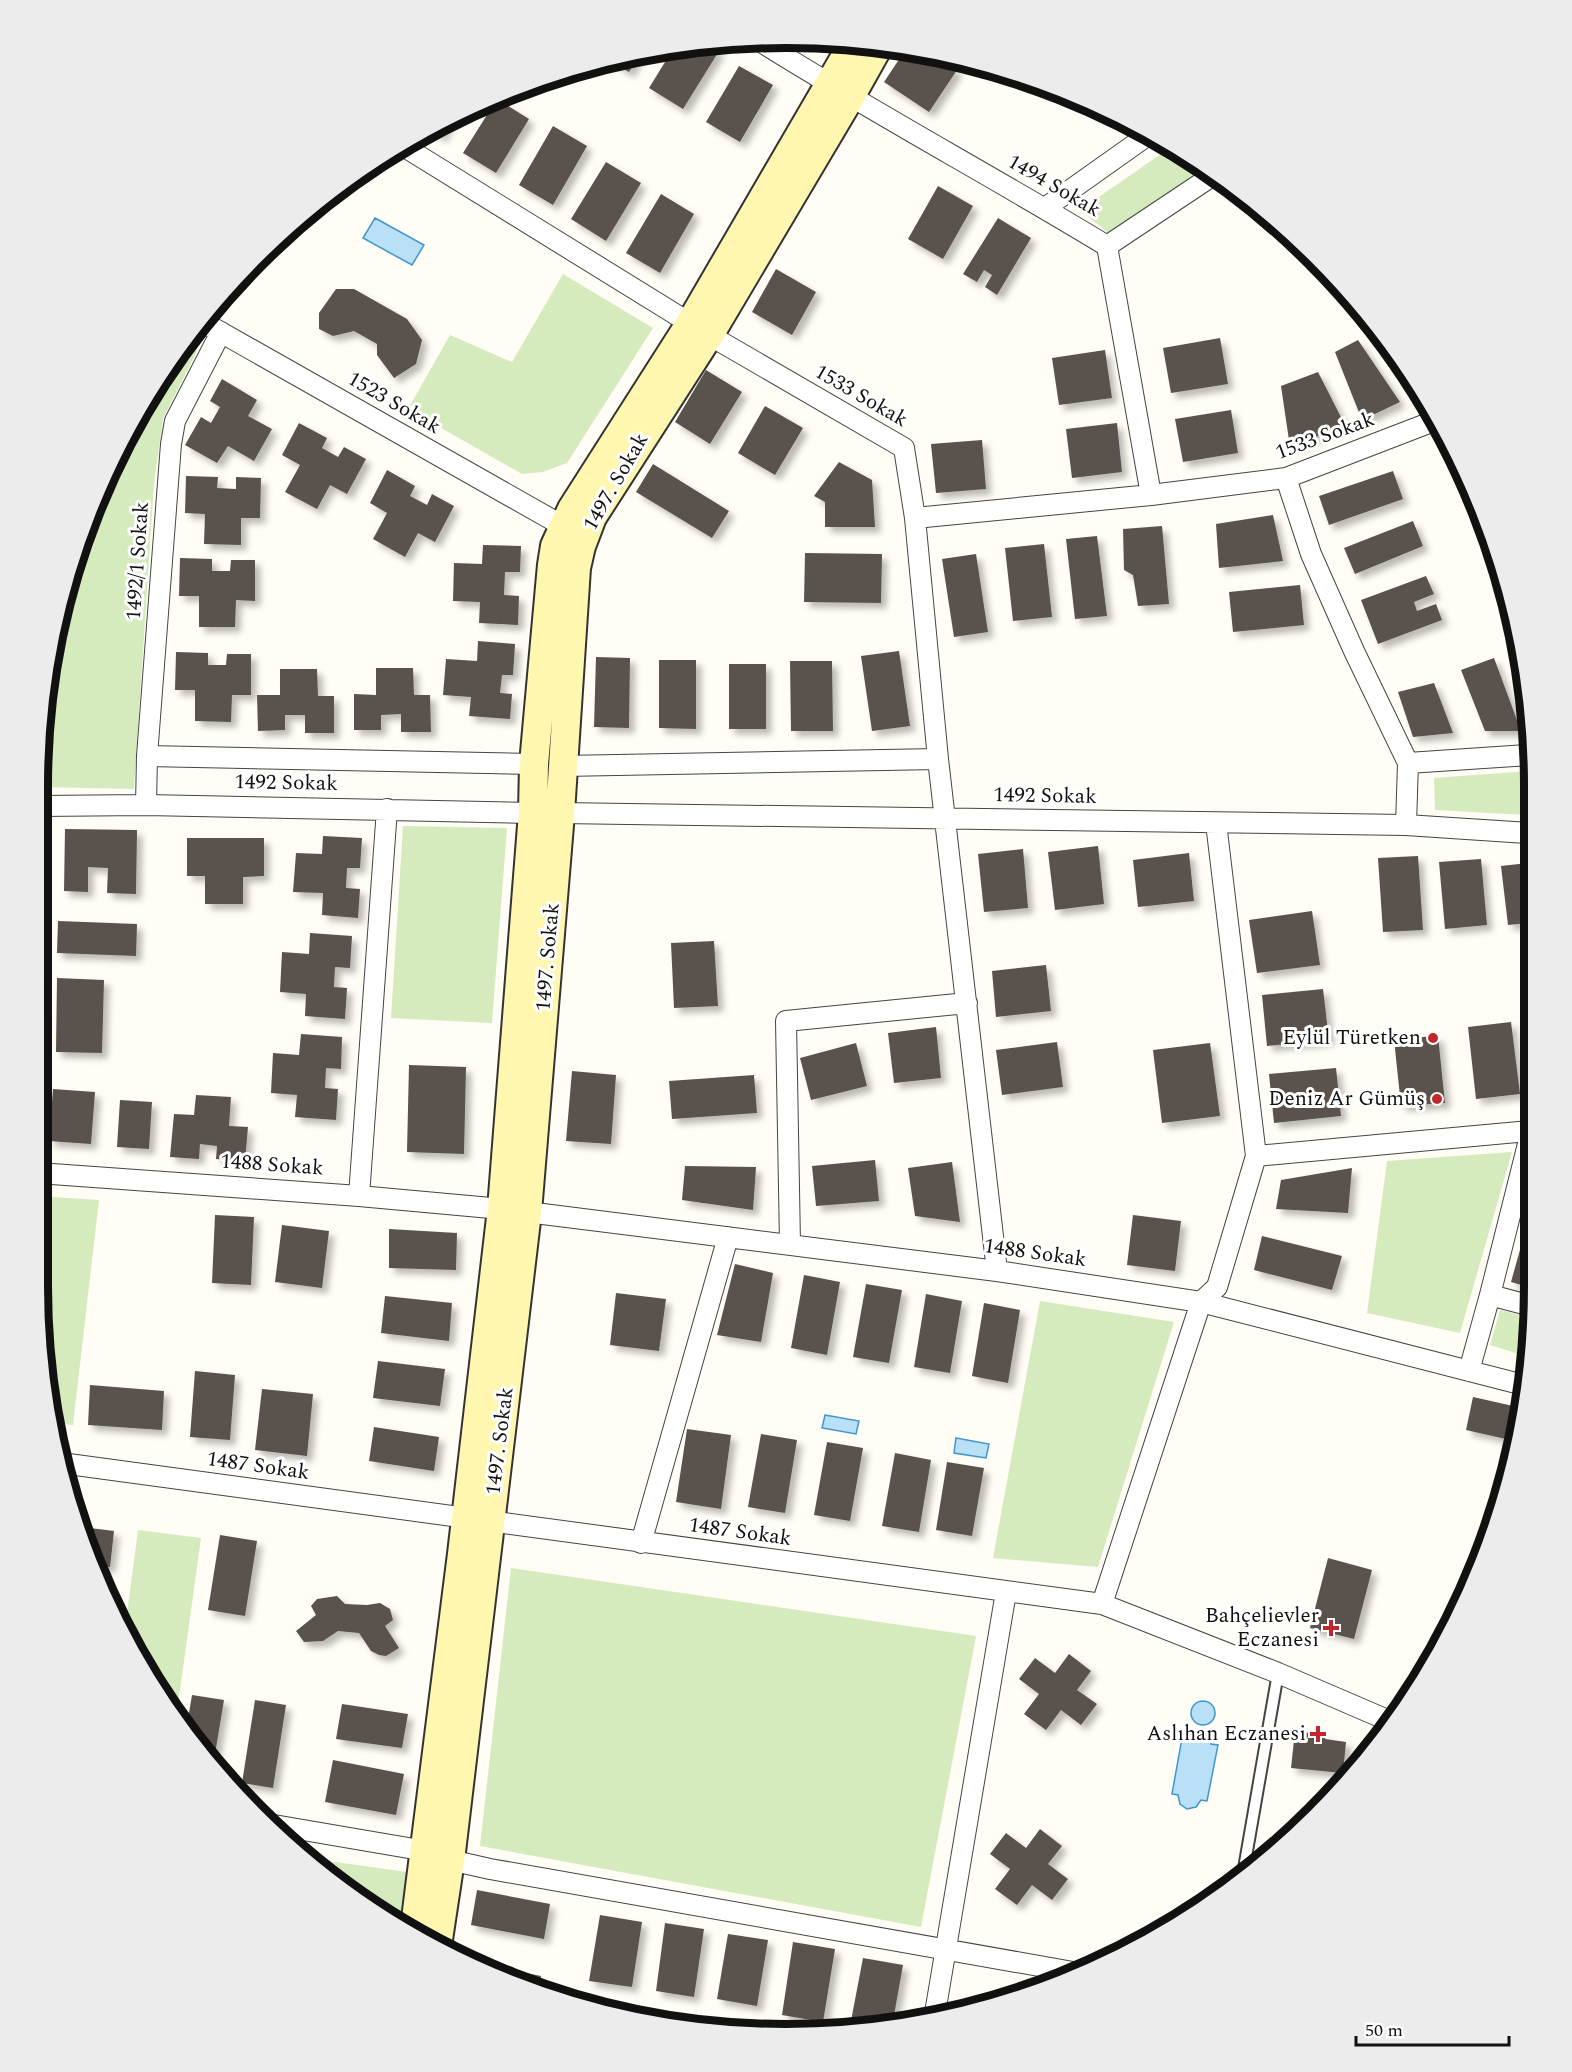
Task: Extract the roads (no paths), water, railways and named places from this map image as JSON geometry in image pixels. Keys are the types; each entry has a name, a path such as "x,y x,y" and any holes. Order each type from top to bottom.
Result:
{"street":[{"name":"1494 Sokak","path":"772,49 840,91 1107,246 1151,495"},
{"name":"1497. Sokak","path":"840,91 851,51"},
{"name":"1497. Sokak","path":"437,1936 438,1856 515,1210 546,813 563,766 576,568 581,546 592,517 840,91 873,53"},
{"path":"1045,208 1142,140"},
{"name":"1533 Sokak","path":"411,151 699,330 904,448 915,518 1151,495 1286,478 1429,424"},
{"path":"1107,246 1206,180"},
{"name":"1523 Sokak","path":"210,326 563,526"},
{"name":"1497. Sokak","path":"546,813 534,764 555,546 563,526 593,474 699,330"},
{"name":"1492/1 Sokak","path":"146,805 147,756 171,444 175,421 221,332"},
{"path":"1286,478 1311,554 1354,651 1408,763 1406,825"},
{"path":"915,518 938,759 997,1271"},
{"path":"1408,763 1523,755"},
{"name":"1492 Sokak","path":"147,756 534,764"},
{"path":"534,764 563,766 938,759"},
{"name":"1492 Sokak","path":"48,806 387,808 546,813 1406,825 1524,833"},
{"path":"359,1196 387,808"},
{"path":"1102,1604 1201,1302 1217,1287 1256,1156 1216,823"},
{"path":"790,1245 786,1021 967,1003"},
{"path":"1256,1156 1524,1131"},
{"path":"1469,1371 1524,1160"},
{"name":"1488 Sokak","path":"48,1174 359,1196 515,1210 997,1271 1201,1302 1518,1383"},
{"path":"641,1543 728,1237"},
{"path":"1490,1295 1523,1304"},
{"name":"1487 Sokak","path":"70,1464 1102,1604 1278,1673 1383,1718"},
{"path":"936,2009 1006,1592"},
{"path":"284,1827 1063,1970"},
{"name":"1497. Sokak","path":"417,1925 438,1856"}],"lane":[{"path":"1245,1863 1278,1673"}],"water":[{"path":"375,218 424,245 412,265 363,238"},
{"path":"825,1415 859,1421 856,1434 822,1428"},
{"path":"956,1438 989,1444 986,1458 954,1453"},
{"path":"1203,1701 1211,1705 1215,1713 1211,1721 1203,1725 1195,1721 1191,1713 1195,1705"},
{"path":"1196,1730 1205,1731 1210,1737 1211,1744 1218,1745 1207,1801 1201,1800 1196,1807 1187,1809 1180,1804 1178,1795 1172,1794 1182,1738 1188,1739"}],"place":[{"name":"Eylül Türetken","path":"1433,1038"},
{"name":"Deniz Ar Gümüş","path":"1437,1099"},
{"name":"Bahçelievler Eczanesi","path":"1331,1628"},
{"name":"Aslıhan Eczanesi","path":"1318,1734"}]}
